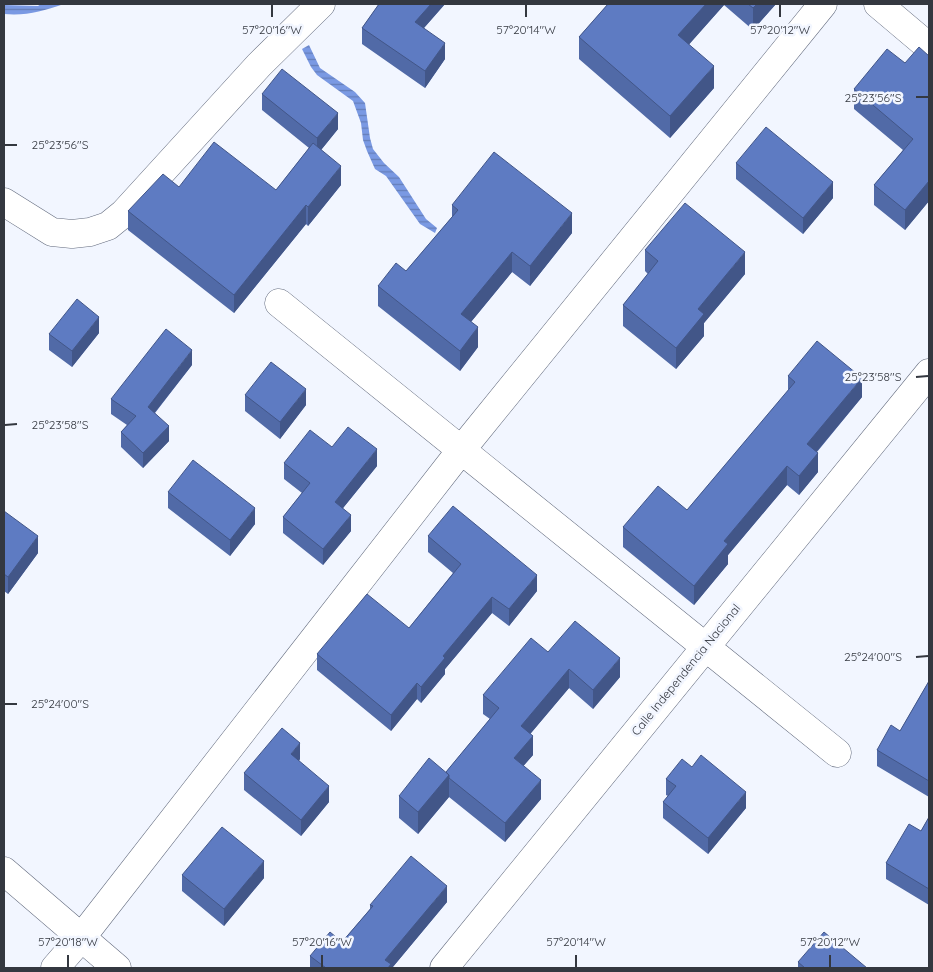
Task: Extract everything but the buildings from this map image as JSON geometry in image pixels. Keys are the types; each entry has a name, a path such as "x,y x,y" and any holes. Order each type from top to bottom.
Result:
{"street":[{"path":"4,202 52,232 72,234 90,232 108,226 124,213 259,65 321,4"},
{"path":"55,968 81,938 462,449 823,4"},
{"path":"878,4 929,47"},
{"path":"280,302 837,753"},
{"name":"Calle Independencia Nacional","path":"444,968 929,373"},
{"path":"4,871 117,968"}],"water":[{"path":"41,4 64,4 27,14 4,14 4,5 38,6"},
{"path":"309,45 320,68 355,92 365,103 373,149 399,177 426,219 437,228 435,233 420,224 386,176 375,169 363,140 361,123 353,101 317,75 302,49"}]}
